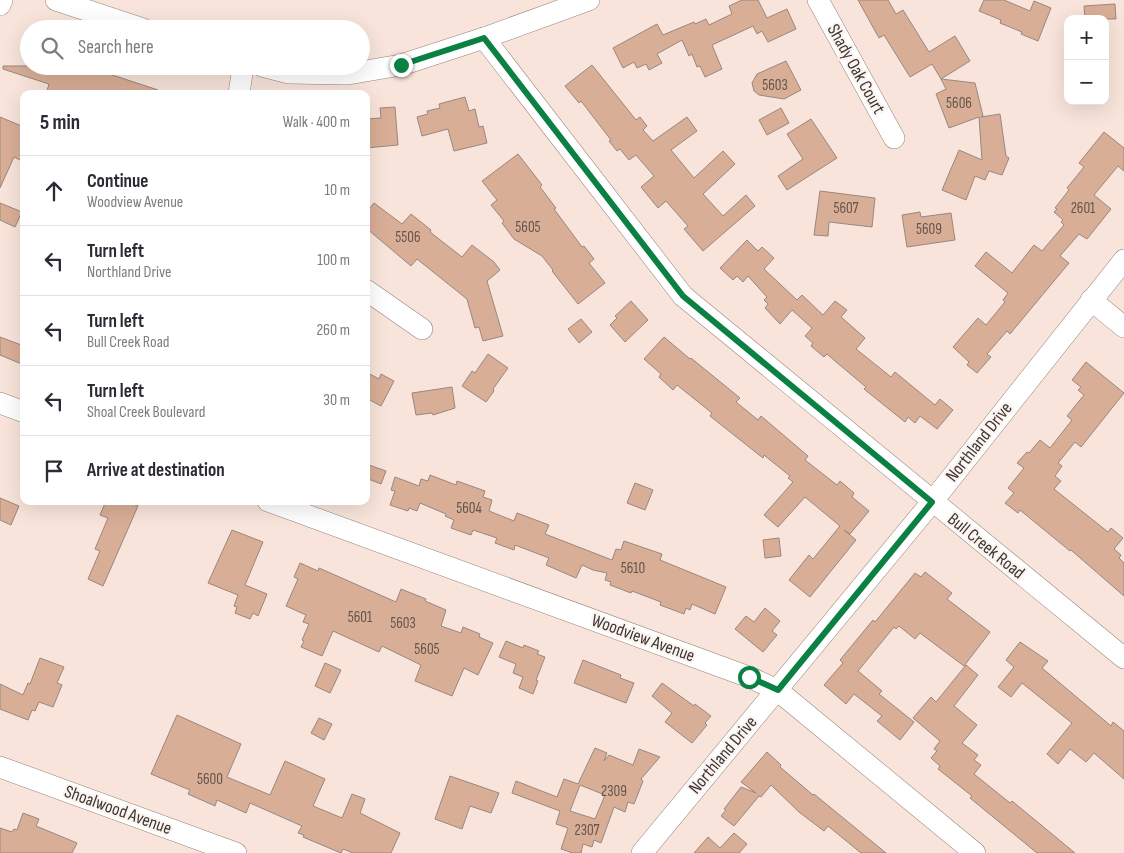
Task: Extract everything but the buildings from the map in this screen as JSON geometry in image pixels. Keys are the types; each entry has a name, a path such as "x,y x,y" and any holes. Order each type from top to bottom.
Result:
{"street":[{"path":"0,5 2,0"},
{"path":"56,0 116,20"},
{"path":"370,70 401,65 484,38 589,0"},
{"name":"Shady Oak Court","path":"818,0 894,138"},
{"name":"Bull Creek Road","path":"484,38 683,296 1124,658"},
{"path":"240,90 242,75"},
{"name":"Northland Drive","path":"642,853 932,502 1124,260"},
{"path":"370,293 422,329"},
{"path":"1091,300 1124,327"},
{"path":"0,404 20,411"},
{"name":"Woodview Avenue","path":"279,505 749,677 778,690 975,853"},
{"name":"Shoalwood Avenue","path":"0,767 236,853"}],"route":[{"path":"401,65 484,38 683,296 932,502 778,690 749,677"}]}
